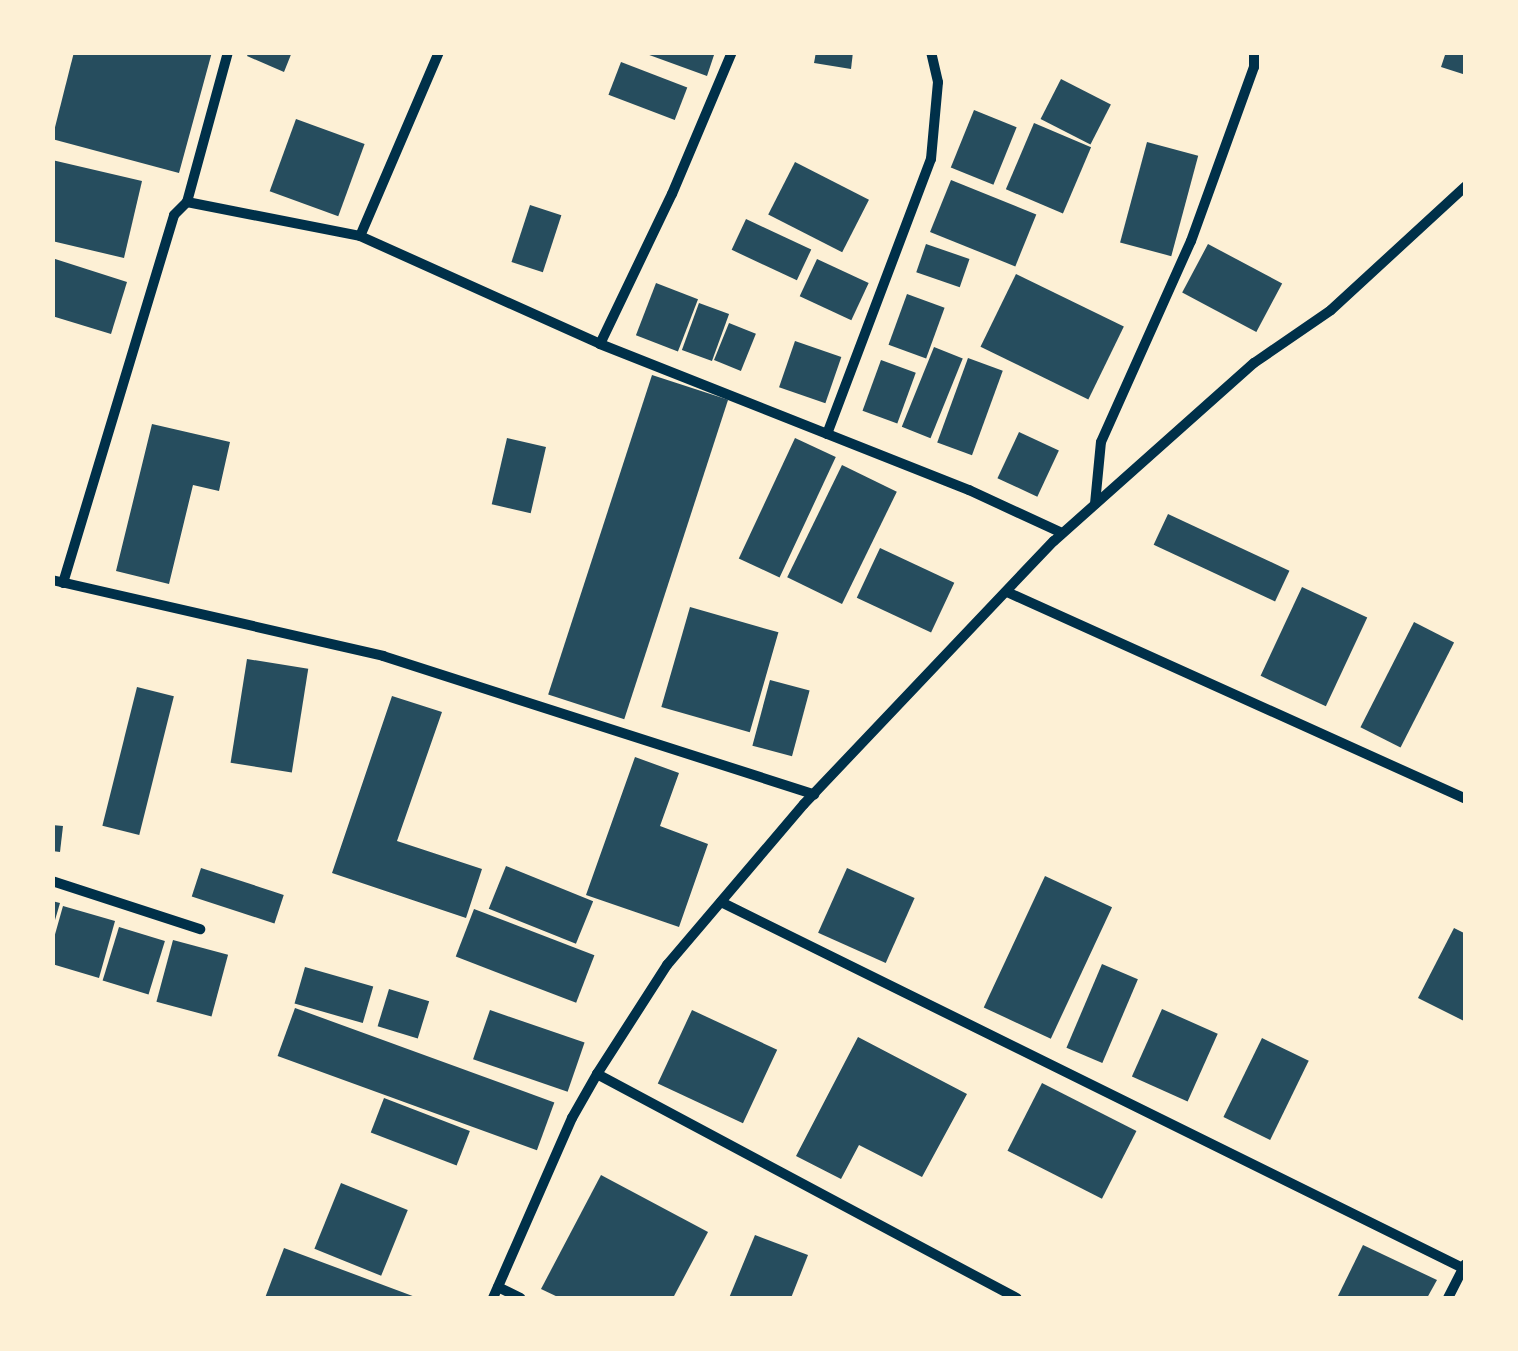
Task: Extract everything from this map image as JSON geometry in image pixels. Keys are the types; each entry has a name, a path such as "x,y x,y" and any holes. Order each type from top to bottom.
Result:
{"street":[{"path":"228,52 187,202 174,215 58,582 384,656 814,794"},
{"path":"360,236 440,52"},
{"path":"600,344 672,194 732,52"},
{"path":"828,434 931,159 938,82 931,52"},
{"path":"1095,504 1100,442 1191,240 1254,67 1254,52"},
{"path":"492,1298 572,1118 667,965 814,794 1062,533 1254,364 1330,310 1466,186"},
{"path":"187,202 360,236 600,344 828,434 1062,533"},
{"path":"1007,592 1466,800"},
{"path":"52,881 200,929"},
{"path":"721,902 1464,1265 1448,1298"},
{"path":"598,1074 1017,1298"},
{"path":"498,1286 521,1298"}],"building":[{"path":"74,52 212,52 179,173 52,139"},
{"path":"249,52 292,52 284,72 247,56"},
{"path":"641,52 715,52 707,76"},
{"path":"816,52 853,52 851,69 814,63"},
{"path":"1446,52 1466,52 1466,75 1441,67"},
{"path":"621,62 687,87 675,120 608,95"},
{"path":"1061,79 1111,104 1090,145 1041,119"},
{"path":"974,110 1017,127 993,185 951,167"},
{"path":"296,119 365,144 338,216 270,191"},
{"path":"1034,123 1091,147 1063,214 1006,189"},
{"path":"1147,142 1198,156 1171,256 1120,242"},
{"path":"52,160 142,181 124,258 52,241"},
{"path":"795,162 869,200 842,252 768,215"},
{"path":"951,180 1036,214 1015,266 930,232"},
{"path":"530,205 561,215 543,272 511,262"},
{"path":"746,219 811,249 797,280 732,250"},
{"path":"926,244 969,259 960,287 916,272"},
{"path":"1208,244 1282,283 1256,332 1182,293"},
{"path":"52,258 127,282 111,334 52,316"},
{"path":"817,259 869,283 851,320 800,296"},
{"path":"1016,274 1124,327 1088,399 980,347"},
{"path":"656,283 698,299 678,351 636,335"},
{"path":"907,294 945,308 926,358 889,345"},
{"path":"699,303 729,314 712,361 682,350"},
{"path":"729,323 756,334 741,371 714,360"},
{"path":"795,341 841,357 825,403 779,387"},
{"path":"934,347 963,359 931,438 902,427"},
{"path":"968,358 1003,371 972,455 937,443"},
{"path":"881,360 916,373 897,423 863,411"},
{"path":"652,375 728,400 624,719 548,695"},
{"path":"152,424 230,442 219,491 193,485 169,584 116,571"},
{"path":"1019,432 1059,451 1037,497 997,478"},
{"path":"507,438 546,447 531,513 492,504"},
{"path":"795,438 836,457 780,578 739,559"},
{"path":"842,465 897,492 842,604 787,577"},
{"path":"1168,514 1289,571 1275,601 1154,545"},
{"path":"880,548 954,583 931,633 857,598"},
{"path":"1302,587 1367,617 1326,706 1261,676"},
{"path":"690,607 778,632 750,732 661,707"},
{"path":"1414,622 1454,642 1401,748 1360,727"},
{"path":"247,659 308,669 292,772 231,763"},
{"path":"770,680 810,691 792,756 752,746"},
{"path":"137,687 174,696 139,835 102,826"},
{"path":"392,696 442,712 397,841 482,869 466,918 332,873"},
{"path":"635,757 679,773 660,826 708,844 679,927 586,895"},
{"path":"52,825 63,826 60,852 52,851"},
{"path":"506,866 593,901 576,944 489,909"},
{"path":"201,868 284,895 274,923 192,897"},
{"path":"847,868 915,898 886,963 818,933"},
{"path":"1045,876 1112,907 1051,1039 984,1007"},
{"path":"52,901 60,903 53,927 52,927"},
{"path":"63,906 115,921 99,978 52,964 52,945"},
{"path":"474,909 594,955 576,1003 456,957"},
{"path":"119,927 165,941 149,995 103,981"},
{"path":"1454,928 1466,934 1466,1022 1418,998"},
{"path":"173,940 228,955 211,1017 156,1002"},
{"path":"1102,964 1138,979 1102,1063 1066,1048"},
{"path":"305,967 373,987 363,1023 295,1004"},
{"path":"389,989 429,1001 418,1039 378,1026"},
{"path":"295,1008 554,1102 537,1150 278,1056"},
{"path":"1162,1009 1218,1034 1188,1101 1132,1077"},
{"path":"490,1010 585,1043 568,1092 473,1059"},
{"path":"692,1010 777,1050 743,1123 658,1083"},
{"path":"858,1037 967,1094 922,1177 859,1145 841,1179 796,1156"},
{"path":"1262,1038 1309,1061 1270,1140 1223,1117"},
{"path":"1042,1083 1136,1131 1102,1199 1007,1151"},
{"path":"384,1098 470,1131 457,1166 371,1133"},
{"path":"601,1175 708,1232 673,1298 560,1298 541,1289"},
{"path":"341,1183 408,1210 381,1276 314,1249"},
{"path":"755,1235 808,1255 791,1298 729,1298"},
{"path":"1363,1245 1437,1280 1427,1298 1337,1298"},
{"path":"284,1248 418,1298 265,1298"}]}
